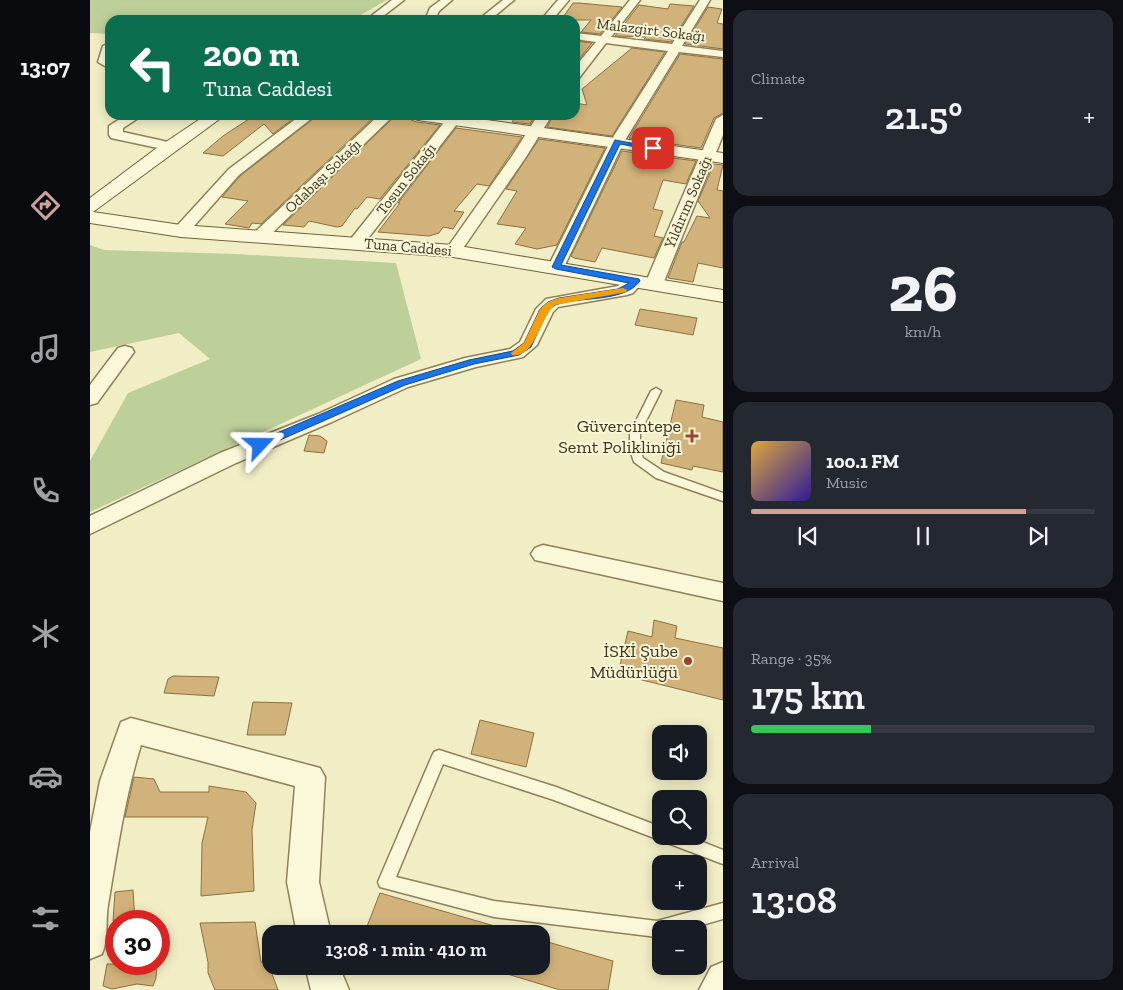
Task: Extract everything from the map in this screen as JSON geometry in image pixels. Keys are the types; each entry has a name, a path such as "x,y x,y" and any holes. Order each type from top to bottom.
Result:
{"street":[{"path":"377,15 399,0"},
{"path":"434,15 434,10 447,0"},
{"path":"490,15 509,0"},
{"path":"550,15 564,0"},
{"path":"580,69 635,0"},
{"path":"556,267 617,142 705,0"},
{"name":"Malazgirt Sokağı","path":"580,37 723,54"},
{"name":"Yıldırım Sokağı","path":"645,283 715,157 723,119"},
{"path":"127,120 116,126 116,135 172,147"},
{"path":"90,207 210,120"},
{"path":"181,231 234,172 302,120"},
{"name":"Odabaşı Sokağı","path":"259,236 382,120"},
{"name":"Tosun Sokağı","path":"356,242 452,120"},
{"path":"465,120 534,132 715,157"},
{"path":"453,251 542,120"},
{"name":"Tuna Caddesi","path":"90,217 181,231 356,242 453,251 723,296"},
{"path":"90,526 228,458 325,418 401,383 472,362 516,353 528,345 544,309 552,304 559,301 621,291 645,283"},
{"path":"90,417 94,410 94,402 90,399 125,352"},
{"path":"543,554 723,592"},
{"path":"90,942 90,914 115,781 131,730 310,777 303,882 312,925"},
{"path":"324,975 325,981 332,990"},
{"path":"716,990 723,979"}],"lane":[{"path":"656,391 634,433 635,450 638,460 660,475 723,498"},
{"path":"652,831 556,794 440,756 386,882 494,909 657,929 723,911"},
{"path":"692,845 723,857"}],"green space":[{"path":"90,0 387,0 361,15 105,15 105,34 90,33"},
{"path":"90,245 104,250 236,254 396,263 421,359 90,512 90,461 128,393 210,359 179,333 90,352"}],"building":[{"path":"573,3 622,7 600,34 581,32 591,20 580,20 580,15 565,15"},
{"path":"670,4 694,6 671,42 644,39 646,37 615,36 639,5 668,9"},
{"path":"708,7 722,9 717,23 723,24 723,49 685,44"},
{"path":"580,42 592,43 580,58"},
{"path":"632,48 665,52 612,136 547,127 551,120 580,120 580,104 587,105 582,89"},
{"path":"680,54 723,59 723,113 714,118 701,148 629,138"},
{"path":"247,120 291,120 273,134 264,124 223,156 203,153 223,136"},
{"path":"312,120 371,120 261,224 252,223 249,228 225,224 248,201 222,197 240,176"},
{"path":"391,120 411,120 440,125 380,199 367,197 357,209 355,208 342,226 337,227 309,221 304,227 283,225"},
{"path":"513,120 532,120 530,124 512,122"},
{"path":"456,128 522,137 489,186 477,184 454,211 464,212 453,229 443,227 439,233 429,236 378,232 400,203 398,203"},
{"path":"539,139 605,148 557,245 537,249 515,244 526,228 497,224 517,191 506,189"},
{"path":"622,151 696,161 686,184 663,180 653,209 663,211 654,236 663,238 654,258 602,248 595,262 574,258 571,256"},
{"path":"714,164 723,165 717,190 723,191 723,268 698,263 693,282 668,278 682,242 684,242 697,216 710,218 698,201"},
{"path":"640,309 697,318 693,335 635,325"},
{"name":"Güvercintepe Semt Polikliniği","path":"676,400 704,405 702,417 723,422 723,472 693,466 692,470 661,463"},
{"path":"309,435 320,436 327,441 324,453 304,451"},
{"name":"İSKİ Şube Müdürlüğü","path":"654,620 677,626 675,638 723,648 723,700 618,674 628,631 652,637"},
{"path":"173,676 219,677 214,696 164,693 168,679"},
{"path":"253,702 292,703 285,735 247,735"},
{"path":"480,720 534,733 526,767 471,754"},
{"path":"134,777 154,779 160,792 209,792 209,786 246,792 256,803 252,830 254,891 201,896 202,843 208,817 125,817"},
{"path":"133,890 134,910 114,910 115,892"},
{"path":"380,893 491,925 368,925"},
{"path":"255,922 262,962 262,975 272,975 278,990 215,990 208,973 208,962 200,923"},
{"path":"550,943 613,961 608,990 560,990 510,975 550,975"},
{"path":"105,975 156,975 153,986 137,984 112,989 103,986"}],"slow traffic":[{"path":"516,353 528,345 544,309 552,304 559,301 623,290"}],"place":[{"name":"Güvercintepe Semt Polikliniği","path":"692,436"},
{"name":"İSKİ Şube Müdürlüğü","path":"688,661"}],"route":[{"path":"260,445 401,383 472,362 516,353 528,345 544,309 559,301 627,289 636,281 556,267 617,142 653,148"}]}
